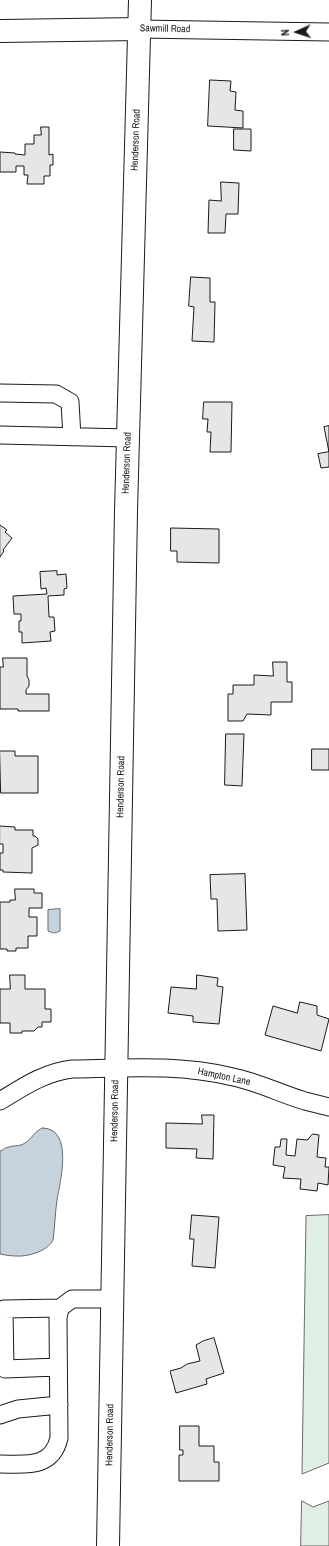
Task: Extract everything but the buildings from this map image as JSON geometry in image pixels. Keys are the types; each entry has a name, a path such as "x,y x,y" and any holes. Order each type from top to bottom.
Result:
{"main road":[{"name":"Henderson Road","path":"108,1546 128,438 140,0"},
{"name":"Sawmill Road","path":"0,31 139,29"}],"street":[{"name":"Sawmill Road","path":"139,29 329,32"},
{"path":"0,393 56,394 70,402 72,437"},
{"path":"0,435 128,438"},
{"name":"Hampton Lane","path":"0,1101 45,1075 58,1071 72,1069 165,1067 200,1070 234,1077 268,1087 304,1101 329,1106"},
{"path":"58,1368 3,1370 4,1309 60,1308 72,1299 112,1299"},
{"path":"0,1464 40,1462 48,1459 57,1449 59,1438 58,1318 60,1308"},
{"path":"0,1415 18,1409 59,1405"}],"green space":[{"path":"329,1215 329,1463 302,1474 306,1216"},
{"path":"302,1501 313,1507 329,1501 329,1546 301,1546"}],"shaded area":[{"path":"60,909 60,931 54,933 48,931 48,910"},
{"path":"43,1128 53,1131 59,1137 62,1146 62,1170 56,1205 53,1240 47,1247 32,1254 10,1256 0,1254 0,1151 8,1147 23,1144"}]}
